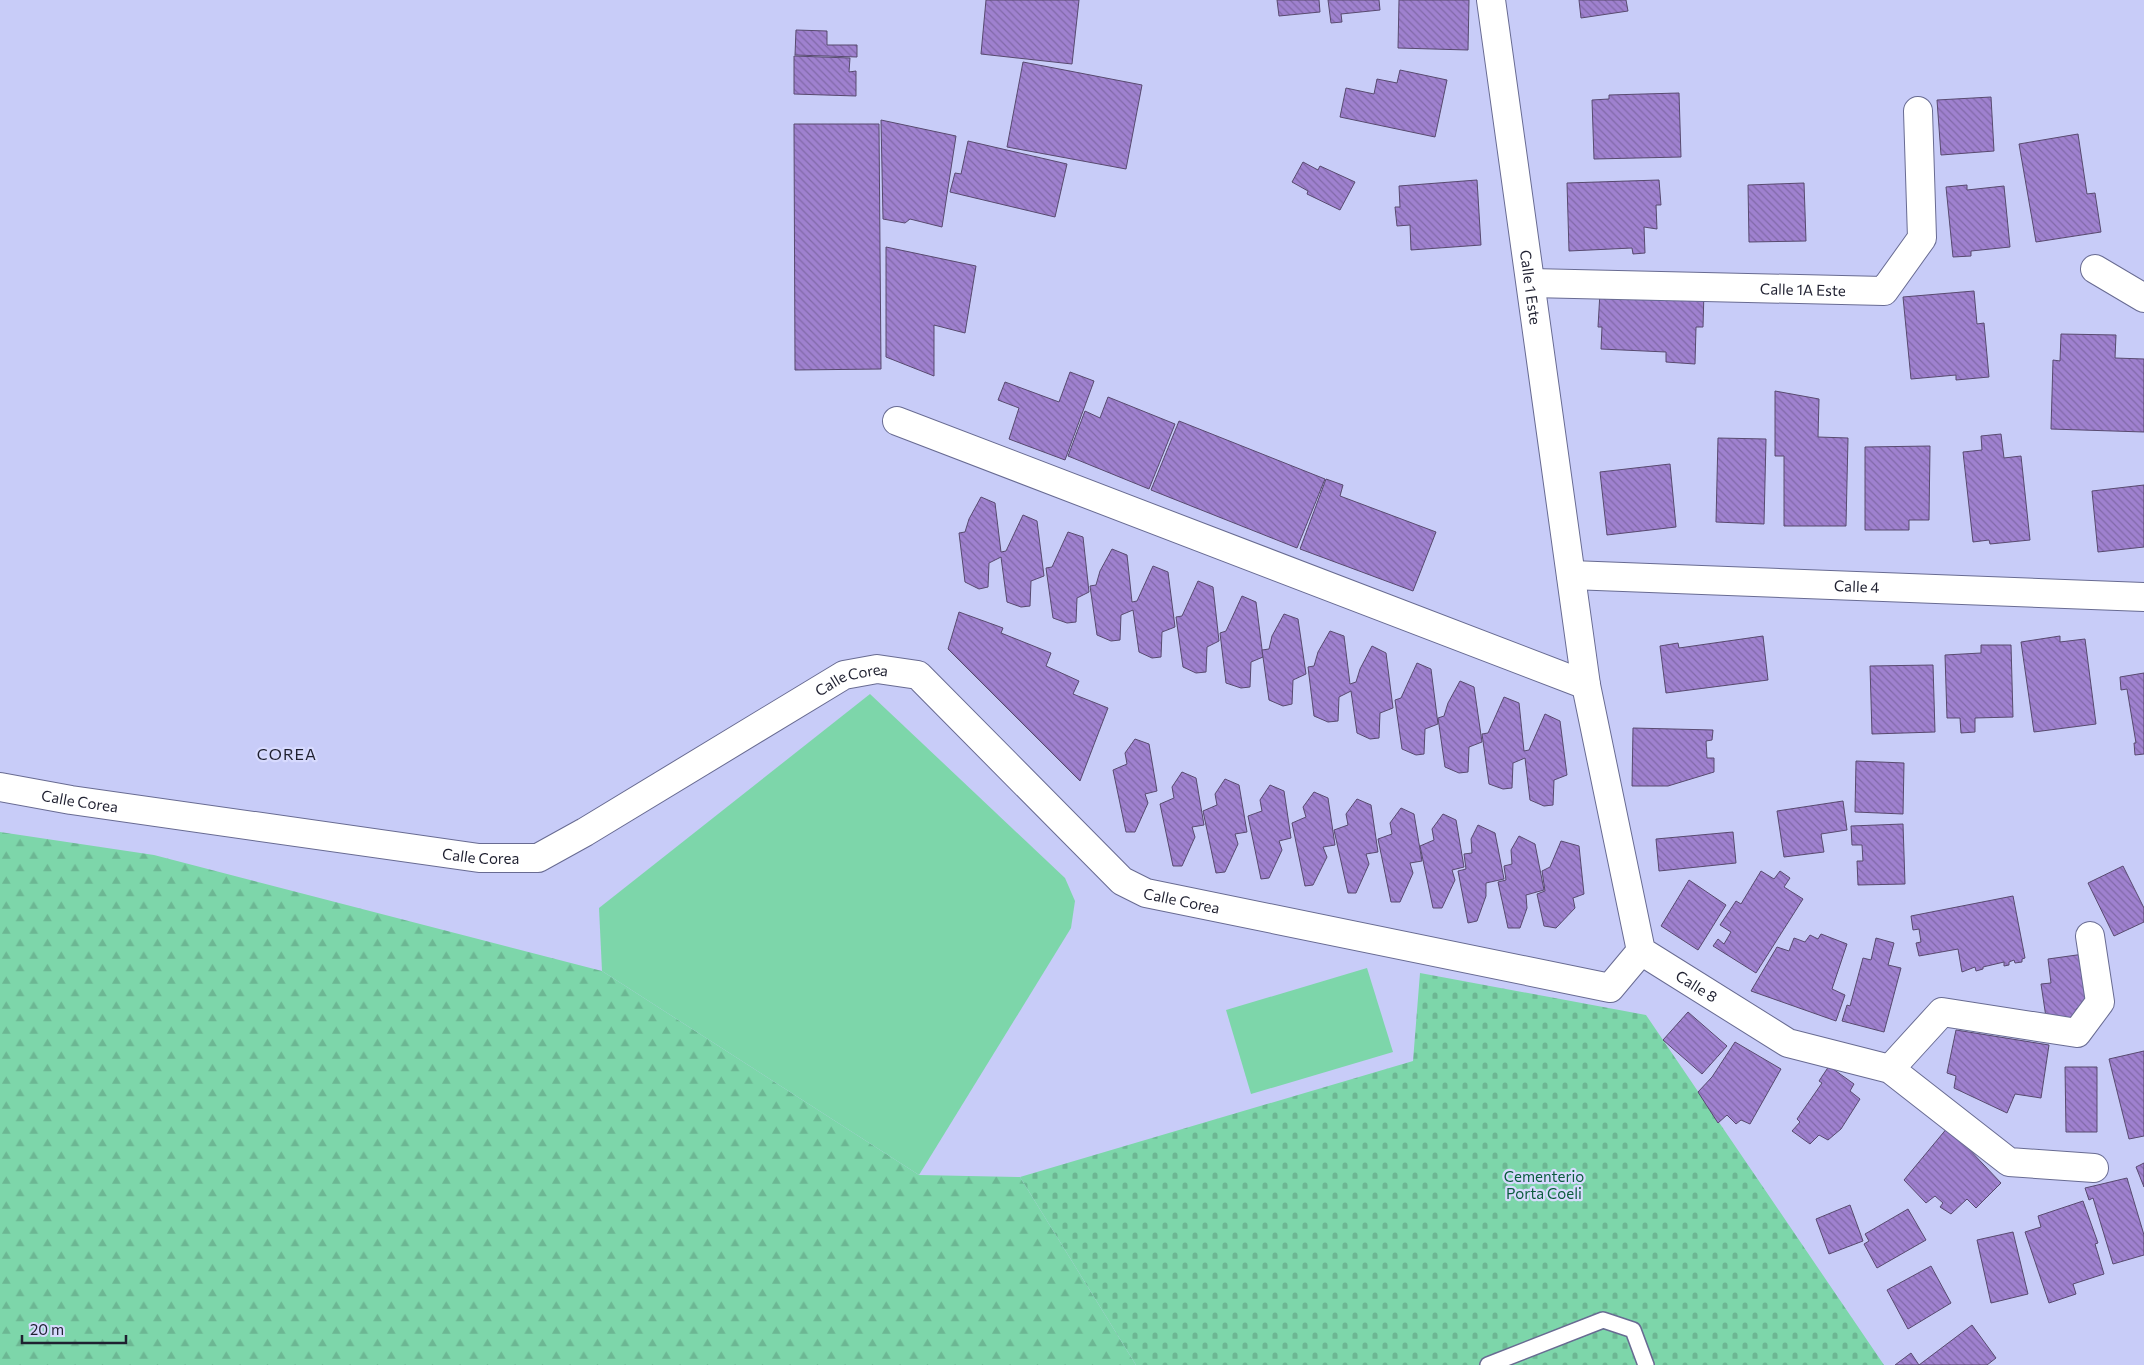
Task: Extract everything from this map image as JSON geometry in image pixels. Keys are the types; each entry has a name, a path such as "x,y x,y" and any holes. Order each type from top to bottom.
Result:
{"street":[{"name":"Calle 1 Este","path":"1491,0 1571,575"},
{"name":"Calle 1A Este","path":"1531,283 1884,291 1922,238 1918,111"},
{"path":"2095,270 2144,298"},
{"path":"897,421 1586,685"},
{"path":"1571,575 1586,685 1640,951"},
{"name":"Calle 4","path":"1571,575 2144,597"},
{"name":"Calle Corea","path":"0,787 71,800 479,858 538,858 586,832 844,675 877,670 918,676 1122,881 1146,893 1610,988 1640,951"},
{"path":"1890,1069 1942,1012 2078,1032 2100,1002 2090,936"},
{"name":"Calle 8","path":"1640,951 1788,1043 1890,1069 2010,1162 2094,1168"}],"lane":[{"path":"1488,1365 1603,1320 1633,1330 1646,1365"}],"green space":[{"path":"870,694 1065,878 1075,901 1071,928 919,1175 602,971 599,908"},
{"path":"0,832 154,855 602,971 919,1175 1020,1177 1136,1365 0,1365"},
{"path":"1367,968 1393,1052 1251,1094 1226,1010"},
{"name":"Cementerio Porta Coeli","path":"1420,973 1646,1015 1884,1365 1136,1365 1020,1177 1413,1061"}],"building":[{"path":"986,0 1079,0 1072,64 981,54"},
{"path":"1277,0 1319,0 1320,12 1279,16"},
{"path":"1328,0 1379,0 1380,10 1341,14 1342,22 1331,23"},
{"path":"1399,0 1469,0 1468,50 1398,48"},
{"path":"1579,0 1626,0 1628,11 1581,18"},
{"path":"796,30 827,31 827,45 857,45 857,57 795,55"},
{"path":"794,56 850,58 849,72 856,71 856,96 794,94"},
{"path":"1023,62 1142,85 1126,169 1007,147"},
{"path":"1400,70 1447,80 1435,137 1340,117 1346,88 1374,94 1377,79 1397,83"},
{"path":"1679,93 1681,157 1594,159 1592,100 1609,99 1609,95"},
{"path":"1991,97 1994,151 1941,155 1937,100"},
{"path":"881,120 956,136 942,227 910,219 905,223 883,219"},
{"path":"794,124 879,124 881,369 795,370"},
{"path":"2078,134 2087,194 2095,193 2101,232 2036,242 2019,144"},
{"path":"968,141 1067,164 1055,217 950,192 955,173 961,174"},
{"path":"1303,162 1318,170 1320,166 1355,182 1340,210 1307,194 1308,191 1292,182"},
{"path":"1477,180 1481,245 1411,250 1410,225 1397,226 1395,207 1400,207 1399,186"},
{"path":"1659,180 1661,205 1656,205 1657,229 1644,227 1645,253 1633,254 1632,248 1569,251 1567,183"},
{"path":"1804,183 1806,241 1749,242 1748,185"},
{"path":"1967,185 1967,190 2004,186 2010,247 1971,251 1971,256 1953,257 1946,187"},
{"path":"886,247 976,266 965,333 934,325 934,376 886,357"},
{"path":"1704,291 1703,327 1696,327 1695,364 1666,362 1666,352 1601,349 1602,327 1598,327 1600,292"},
{"path":"1974,291 1977,324 1984,323 1989,377 1956,380 1956,375 1911,379 1903,297"},
{"path":"2061,334 2116,335 2115,358 2144,359 2144,432 2051,429 2053,360 2060,361"},
{"path":"1070,372 1094,381 1065,460 1009,439 1019,408 998,400 1005,382 1059,402"},
{"path":"1775,391 1819,399 1818,437 1848,438 1846,526 1784,526 1784,456 1775,456"},
{"path":"1108,397 1175,424 1149,489 1068,456 1085,411 1100,418"},
{"path":"1179,421 1325,479 1297,548 1151,490"},
{"path":"2001,434 2004,458 2021,456 2030,540 1990,544 1989,540 1973,542 1963,452 1982,450 1981,436"},
{"path":"1718,438 1766,439 1764,524 1716,522"},
{"path":"1930,446 1929,520 1909,520 1909,530 1865,530 1865,447"},
{"path":"1670,464 1676,527 1607,535 1600,472"},
{"path":"1326,479 1343,485 1340,496 1436,532 1413,591 1300,549"},
{"path":"2144,485 2144,547 2098,552 2092,491"},
{"path":"981,497 995,503 1001,552 1006,551 1023,515 1037,521 1044,576 1031,581 1030,606 1021,607 1007,602 1001,557 989,563 988,587 979,589 965,582 959,533 965,532 969,519"},
{"path":"1068,532 1083,537 1089,592 1077,598 1076,622 1067,623 1053,618 1046,568 1052,567"},
{"path":"1112,549 1127,555 1132,602 1137,601 1153,566 1168,572 1175,627 1162,632 1161,657 1152,658 1139,652 1133,610 1121,615 1120,640 1111,641 1097,635 1090,586 1096,585 1100,571"},
{"path":"1198,581 1213,587 1219,641 1207,647 1206,672 1196,673 1183,667 1176,617 1182,616"},
{"path":"1242,596 1256,602 1263,657 1251,662 1250,687 1241,688 1226,683 1220,633 1226,631"},
{"path":"959,612 1003,628 1001,633 1051,653 1046,666 1079,681 1073,694 1108,708 1080,781 948,649"},
{"path":"1284,614 1298,619 1306,674 1293,680 1292,704 1283,706 1269,700 1262,650 1269,649 1272,636"},
{"path":"1330,631 1344,636 1350,684 1356,682 1360,669 1372,646 1386,653 1393,708 1380,713 1379,738 1370,739 1357,733 1351,691 1339,697 1338,721 1328,722 1314,716 1308,667 1314,666 1318,652"},
{"path":"1763,636 1768,680 1666,693 1660,646 1678,643 1679,648"},
{"path":"2060,636 2060,642 2085,639 2096,724 2034,732 2021,642"},
{"path":"1981,645 2011,645 2013,717 1975,718 1975,732 1961,733 1960,718 1947,718 1945,655 1981,653"},
{"path":"1417,663 1431,669 1438,724 1425,729 1424,754 1416,755 1402,749 1395,700 1401,698"},
{"path":"1933,665 1935,732 1872,734 1870,666"},
{"path":"2144,673 2144,754 2135,755 2134,743 2136,743 2127,689 2121,690 2120,677"},
{"path":"1460,681 1474,687 1482,742 1469,747 1468,772 1459,773 1445,767 1438,718 1444,716 1448,703"},
{"path":"1504,697 1519,703 1524,751 1529,750 1545,714 1560,721 1567,775 1554,780 1553,805 1544,806 1530,800 1525,758 1513,763 1512,788 1503,789 1489,784 1482,734 1488,733"},
{"path":"1633,728 1713,730 1712,740 1706,741 1707,758 1714,758 1714,772 1668,786 1632,786"},
{"path":"1135,739 1149,744 1157,791 1145,794 1148,803 1135,832 1126,832 1113,770 1127,764 1125,753"},
{"path":"1856,761 1904,763 1903,814 1855,812"},
{"path":"1182,772 1196,778 1204,825 1192,827 1195,837 1182,866 1173,866 1160,804 1174,798 1172,787"},
{"path":"1225,779 1239,785 1247,832 1235,834 1238,844 1225,872 1216,873 1203,811 1217,805 1215,794"},
{"path":"1270,785 1284,791 1291,838 1279,841 1282,850 1269,878 1261,879 1248,816 1262,811 1260,800"},
{"path":"1314,792 1328,798 1335,845 1323,847 1327,857 1313,885 1305,886 1292,823 1306,817 1303,807"},
{"path":"1357,799 1371,805 1378,852 1366,854 1369,864 1356,893 1348,893 1334,830 1348,825 1346,814"},
{"path":"1843,801 1847,830 1821,834 1824,852 1784,857 1777,811"},
{"path":"1401,808 1414,814 1422,861 1410,863 1413,873 1400,902 1391,902 1378,839 1392,834 1390,823"},
{"path":"1443,814 1456,820 1464,867 1452,870 1455,880 1442,908 1433,908 1420,846 1434,840 1432,829"},
{"path":"1903,824 1905,884 1858,885 1857,861 1863,861 1862,845 1852,845 1851,826"},
{"path":"1478,825 1495,833 1504,879 1486,883 1486,896 1477,921 1468,923 1458,871 1466,869 1464,854 1472,853 1471,839"},
{"path":"1733,832 1736,863 1659,871 1656,839"},
{"path":"1519,836 1535,844 1544,890 1526,895 1527,908 1520,928 1508,928 1498,882 1506,880 1504,866 1512,864 1511,850"},
{"path":"1561,841 1579,846 1584,894 1573,898 1575,908 1556,928 1544,926 1537,894 1545,891 1542,871 1550,867"},
{"path":"2123,866 2144,908 2144,922 2114,936 2088,883"},
{"path":"1761,871 1774,879 1780,871 1790,878 1784,887 1803,899 1756,973 1713,946 1718,939 1724,944 1731,932 1720,925 1736,901 1741,904"},
{"path":"1689,880 1726,905 1698,950 1661,926"},
{"path":"2013,896 2025,958 2022,959 2022,962 2015,963 2014,960 2009,962 2009,965 2004,966 2004,962 1983,967 1983,969 1976,971 1975,967 1962,972 1958,949 1919,956 1916,943 1921,942 1919,929 1913,930 1911,916"},
{"path":"1821,934 1847,944 1832,989 1845,995 1836,1021 1751,991 1777,947 1789,951 1794,938 1805,942 1810,935 1818,939"},
{"path":"1876,938 1894,943 1888,965 1901,968 1884,1032 1842,1021 1847,1005 1850,1006 1863,958 1871,960"},
{"path":"2084,954 2091,1006 2076,1009 2078,1019 2047,1024 2041,984 2051,983 2048,959"},
{"path":"1688,1012 1727,1046 1702,1074 1663,1040"},
{"path":"1956,1030 2049,1045 2041,1098 2015,1094 2007,1113 1954,1088 1956,1076 1947,1073"},
{"path":"1735,1042 1781,1069 1750,1124 1741,1120 1736,1124 1727,1115 1718,1123 1698,1092 1712,1077"},
{"path":"2144,1051 2144,1136 2129,1139 2109,1059"},
{"path":"1829,1066 1854,1084 1850,1091 1860,1099 1841,1129 1828,1140 1819,1135 1810,1144 1792,1131 1800,1122 1797,1119 1822,1083 1819,1081"},
{"path":"2065,1067 2097,1067 2097,1132 2066,1132"},
{"path":"1948,1127 2001,1183 1976,1208 1967,1199 1951,1214 1940,1207 1943,1203 1935,1196 1926,1203 1904,1180"},
{"path":"2144,1163 2144,1187 2136,1167"},
{"path":"2127,1178 2144,1235 2144,1255 2113,1264 2093,1198 2089,1200 2085,1188"},
{"path":"2083,1201 2098,1243 2095,1244 2104,1274 2073,1284 2076,1294 2049,1303 2025,1232 2041,1227 2038,1216"},
{"path":"1850,1205 1863,1241 1829,1254 1816,1219"},
{"path":"1908,1209 1926,1240 1877,1268 1864,1244 1869,1241 1865,1234"},
{"path":"2013,1232 2028,1294 1991,1303 1977,1240"},
{"path":"1931,1266 1951,1303 1908,1329 1887,1290"},
{"path":"1972,1325 1996,1358 1987,1365 1919,1365"},
{"path":"1911,1353 1919,1365 1895,1365"}],"district":[{"name":"COREA","path":"287,753"}]}
